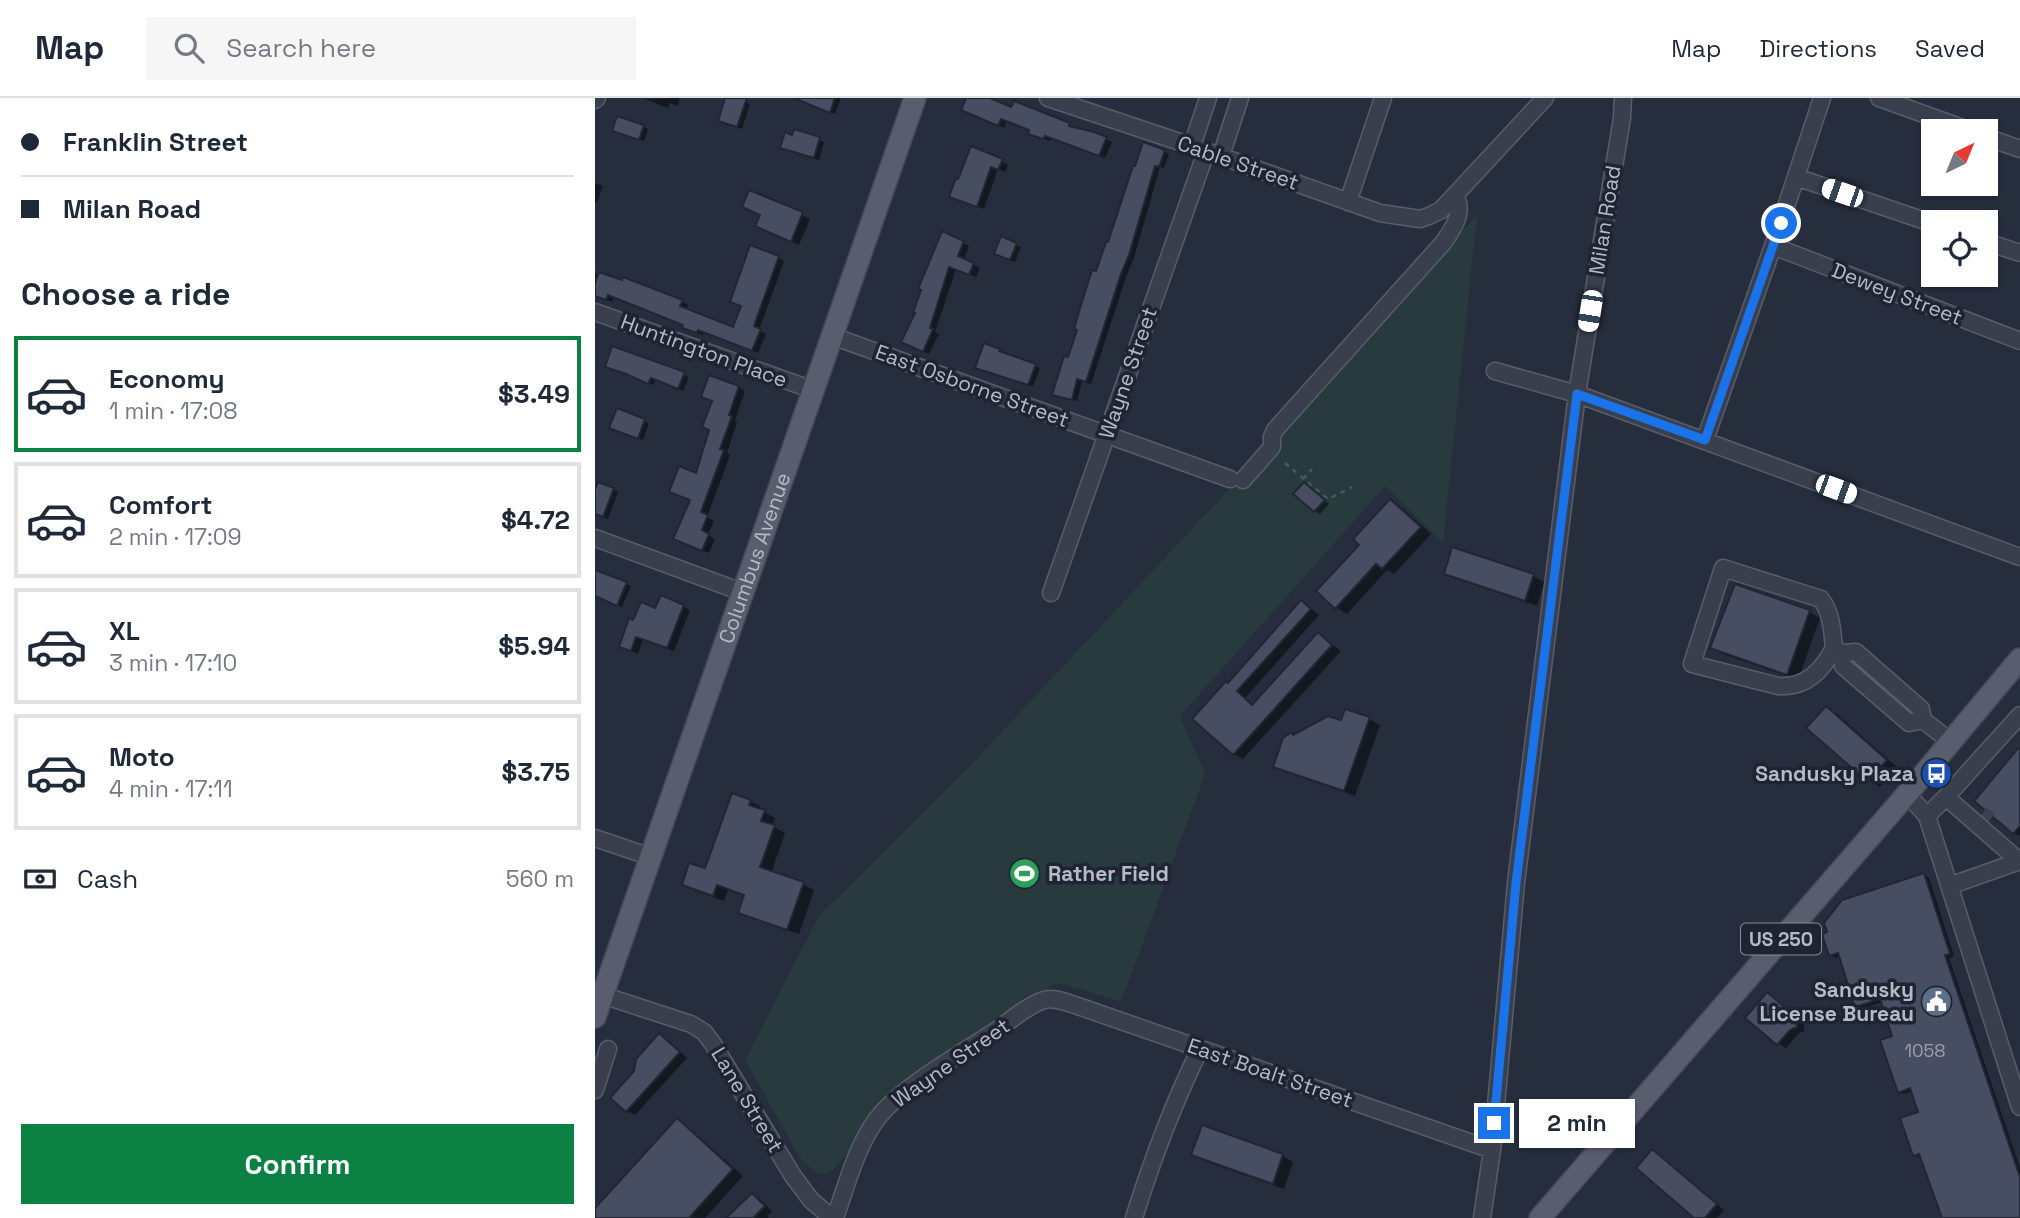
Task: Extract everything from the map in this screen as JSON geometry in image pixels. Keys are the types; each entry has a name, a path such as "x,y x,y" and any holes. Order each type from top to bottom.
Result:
{"main road":[{"name":"Columbus Avenue","path":"595,1017 915,98"},
{"name":"US 250","path":"1540,1218 1907,794 2020,659"}],"street":[{"name":"Cable Street","path":"1048,98 1067,101 1380,213 1411,219 1429,216 1441,210 1455,196"},
{"name":"Wayne Street","path":"1206,151 1207,98"},
{"name":"Wayne Street","path":"1051,593 1206,151 1240,98"},
{"path":"1348,202 1383,98"},
{"path":"1455,196 1545,98"},
{"name":"Milan Road","path":"1482,1218 1492,1150 1516,883 1577,394 1623,98"},
{"path":"1705,440 1822,98"},
{"path":"1879,98 1938,119"},
{"path":"1999,142 2020,149"},
{"path":"1796,177 1921,220"},
{"name":"East Osborne Street","path":"832,335 1236,480 1272,447 1275,430 1448,237 1459,211 1459,202 1455,196"},
{"name":"Dewey Street","path":"1773,246 2020,341"},
{"path":"1998,246 2020,253"},
{"name":"Huntington Place","path":"595,312 813,390"},
{"path":"1495,371 1577,394 2020,557"},
{"path":"595,538 742,592"},
{"path":"1723,568 1821,599 1832,622 1838,650 1809,680 1790,687 1778,687 1692,664 1723,568"},
{"path":"1838,650 1856,652 1921,709 1923,720 1951,742"},
{"path":"1927,816 1951,801 2020,715"},
{"path":"1907,794 1927,816 2020,1107"},
{"path":"1951,801 1986,817 1998,828 2005,847"},
{"path":"1949,886 2020,861 1951,801"},
{"path":"595,838 651,857"},
{"name":"Lane Street","path":"603,995 691,1024 704,1032 797,1182 816,1205 834,1218"},
{"name":"Wayne Street","path":"834,1218 864,1141 883,1112 922,1080 1048,999"},
{"name":"East Boalt Street","path":"1048,999 1068,1003 1492,1150"},
{"path":"595,1090 608,1049"},
{"path":"1134,1218 1172,1107 1200,1049"}],"path":[{"path":"1285,463 1328,499 1352,487"},
{"path":"1303,479 1312,469"}],"shaded area":[{"path":"1477,215 1443,543 1385,486 1180,716 1205,774 1121,1002 1068,985 1056,984 1042,991 903,1087 836,1167 828,1174 816,1173 800,1158 745,1060 819,916 964,772 1281,434"}],"building":[{"path":"725,98 747,98 737,127 718,121"},
{"path":"794,98 835,98 830,113"},
{"path":"966,98 990,98 1011,107 1014,101 1070,123 1069,126 1107,137 1099,156 1045,136 1043,139 1028,134 1029,130 1001,119 998,126 961,110"},
{"path":"617,116 644,125 639,140 612,131"},
{"path":"794,129 820,137 814,158 780,148 785,132 792,135"},
{"path":"1143,142 1165,150 1159,167 1155,166 1129,255 1086,382 1077,379 1072,400 1052,395 1064,356 1068,357 1077,330 1074,329 1092,270 1096,271 1108,242"},
{"path":"971,146 1003,159 998,170 991,167 977,207 949,197"},
{"path":"749,190 803,212 791,242 755,226 760,215 742,207"},
{"path":"942,231 964,241 958,256 974,263 969,275 949,267 930,328 933,329 923,352 901,342 915,313 921,290 918,289"},
{"path":"1001,236 1017,243 1010,260 994,254"},
{"path":"750,245 779,256 754,326 761,329 752,351 698,330 697,333 682,328 683,325 608,295 606,300 595,296 599,272 622,280 623,277 683,300 680,306 733,327 741,306 730,302"},
{"path":"984,343 1036,364 1028,385 975,368"},
{"path":"612,346 685,372 678,389 651,378 648,384 605,367"},
{"path":"709,375 739,386 720,449 724,450 701,512 708,515 702,530 709,534 702,551 673,539 690,500 669,492 679,466 696,473 709,430 702,427 712,401 701,397"},
{"path":"617,408 645,419 638,439 609,428"},
{"path":"598,482 614,488 603,517 595,514 595,489"},
{"path":"1304,482 1325,500 1314,512 1293,494"},
{"path":"1390,499 1421,527 1382,569 1376,564 1335,609 1316,591 1359,545 1353,539"},
{"path":"1452,547 1534,574 1525,601 1444,574"},
{"path":"595,570 627,582 617,606 595,596"},
{"path":"1735,584 1810,610 1787,675 1710,648"},
{"path":"661,595 684,605 667,648 636,637 631,651 619,647 629,618 633,620 641,602 655,608"},
{"path":"1301,600 1311,609 1237,691 1252,705 1318,632 1332,645 1233,755 1192,719 1226,681 1228,683"},
{"path":"1826,706 1887,760 1868,782 1806,728"},
{"path":"1345,709 1370,717 1344,791 1273,767 1283,738 1328,716 1341,720"},
{"path":"2020,746 2020,826 2013,834 1974,801"},
{"path":"732,793 751,800 749,805 765,810 761,821 775,825 760,867 804,882 787,930 738,913 744,895 717,885 713,896 682,885 689,863 705,868"},
{"path":"1924,873 1950,954 1945,955 2020,1177 2020,1218 1942,1218 1919,1154 1913,1156 1900,1118 1918,1112 1910,1088 1898,1093 1880,1040 1892,1036 1880,999 1855,1007 1838,953 1829,956 1822,934 1827,932 1824,923 1842,900"},
{"path":"1767,992 1796,1017 1797,1027 1790,1030 1777,1045 1745,1018"},
{"path":"659,1033 680,1052 626,1112 610,1098 634,1071 636,1059"},
{"path":"677,1118 733,1169 689,1218 595,1218 595,1208"},
{"path":"1202,1125 1283,1154 1273,1184 1191,1155"},
{"path":"1652,1149 1717,1204 1705,1218 1694,1218 1636,1168"},
{"path":"752,1193 765,1206 753,1218 726,1218"}],"tunnel":[{"path":"1982,814 1990,820"}],"place":[{"name":"Sandusky Plaza","path":"1937,774"},
{"name":"Rather Field","path":"1025,874"},
{"name":"Sandusky License Bureau","path":"1937,1002"}],"route":[{"path":"1494,1123 1516,883 1577,394 1705,440 1781,223"}]}
